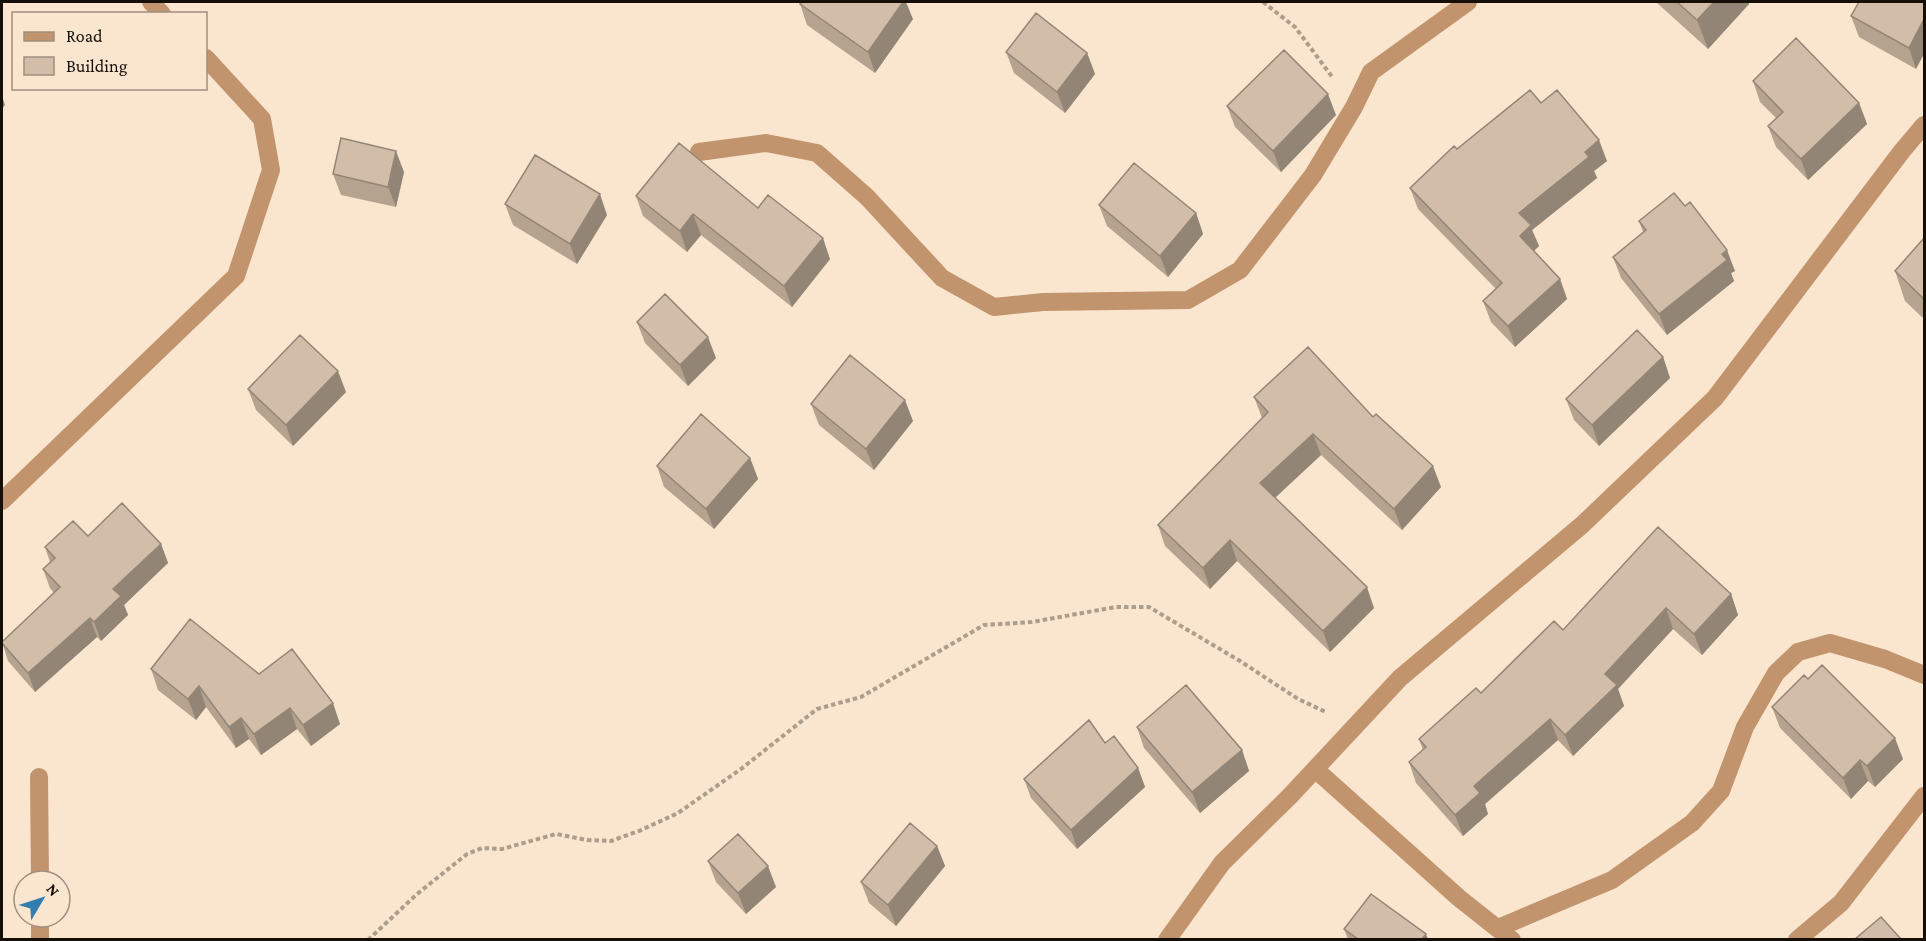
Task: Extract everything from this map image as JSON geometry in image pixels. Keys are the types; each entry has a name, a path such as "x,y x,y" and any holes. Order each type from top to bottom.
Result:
{"street":[{"path":"699,152 765,143 817,153 867,197 942,278 994,307 1043,302 1188,300 1240,270 1313,175 1354,107 1371,72 1468,2"},
{"path":"2,501 236,276 271,170 262,119 207,59"},
{"path":"1167,939 1222,863 1290,796 1400,678 1582,525 1715,398 1924,125"},
{"path":"1315,769 1459,898 1505,934 1612,880 1692,823 1722,791 1745,727 1776,673 1798,652 1830,643 1885,659 1924,675"},
{"path":"39,777 40,869"},
{"path":"1797,939 1841,903 1924,796"}],"path":[{"path":"1263,2 1295,27 1354,107"},
{"path":"368,939 417,894 467,854 482,848 502,849 556,834 586,840 611,841 639,831 687,807 741,769 817,708 861,697 984,625 1032,622 1116,608 1149,607 1240,661 1298,699 1356,725"}],"building":[{"path":"802,2 903,2 868,52 800,4"},
{"path":"1677,2 1714,2 1697,20"},
{"path":"1859,2 1924,2 1924,19 1909,48 1851,16"},
{"path":"1036,13 1087,53 1057,92 1006,52"},
{"path":"1796,38 1859,103 1801,159 1768,126 1783,112 1753,81"},
{"path":"1284,50 1328,94 1273,151 1227,106"},
{"path":"1530,90 1541,103 1557,90 1599,140 1585,152 1589,157 1519,213 1531,225 1520,236 1560,279 1508,326 1483,301 1502,283 1410,188 1454,146 1457,149"},
{"path":"341,138 396,151 388,187 333,174"},
{"path":"679,143 758,208 768,195 823,238 784,286 693,214 680,231 636,196"},
{"path":"535,155 600,194 570,244 505,204"},
{"path":"1134,163 1196,213 1160,256 1099,205"},
{"path":"1674,193 1685,206 1690,202 1727,250 1722,254 1727,260 1659,314 1613,257 1646,230 1639,221"},
{"path":"1924,238 1924,299 1895,271"},
{"path":"665,294 708,337 680,365 637,322"},
{"path":"1637,330 1663,357 1592,425 1566,399"},
{"path":"300,335 338,371 286,425 248,389"},
{"path":"1308,347 1373,417 1376,414 1433,466 1394,509 1313,434 1260,483 1367,587 1323,631 1230,540 1203,568 1158,525 1268,412 1254,397"},
{"path":"850,355 905,400 866,449 811,404"},
{"path":"701,414 750,458 706,509 657,466"},
{"path":"122,503 161,544 113,589 121,596 94,622 90,618 28,673 2,642 60,587 43,569 55,558 45,547 73,521 88,536"},
{"path":"1658,527 1731,594 1694,634 1666,608 1605,674 1617,685 1565,735 1550,719 1474,786 1480,793 1455,815 1409,762 1426,747 1419,739 1476,688 1481,693 1554,621 1563,630"},
{"path":"190,619 259,674 292,649 333,703 303,725 290,708 254,734 241,718 229,727 199,686 188,699 151,669"},
{"path":"1822,665 1895,738 1867,766 1860,760 1843,778 1772,707 1804,675 1808,679"},
{"path":"1186,685 1242,750 1192,792 1137,727"},
{"path":"1089,720 1105,743 1114,736 1138,768 1071,830 1024,779"},
{"path":"910,823 937,846 888,905 861,882"},
{"path":"738,834 768,866 738,893 708,861"},
{"path":"1371,894 1426,934 1422,939 1358,939 1344,929"},
{"path":"1881,917 1901,939 1855,939"}]}
